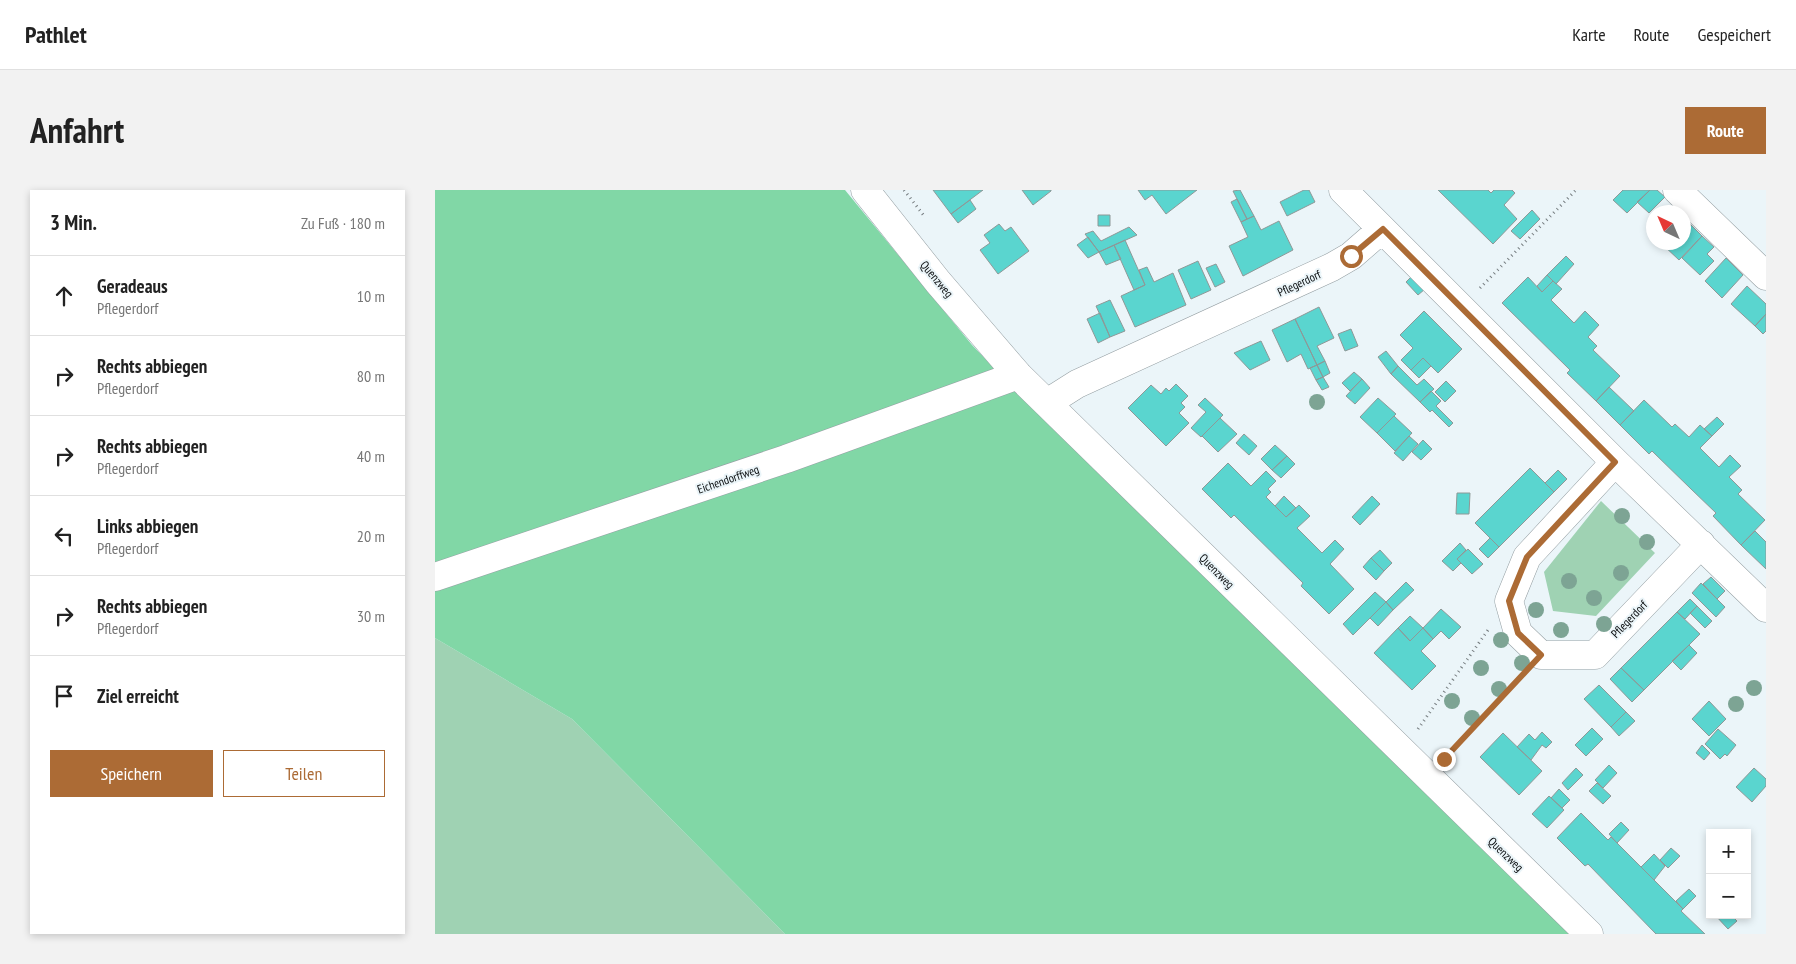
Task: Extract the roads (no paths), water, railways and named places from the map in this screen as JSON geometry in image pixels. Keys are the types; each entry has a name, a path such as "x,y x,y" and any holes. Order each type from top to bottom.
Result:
{"street":[{"name":"Quenzweg","path":"865,190 938,282 1019,376 1589,934"},
{"path":"1343,190 1615,462 1766,608"},
{"path":"1677,190 1766,276"},
{"name":"Pflegerdorf","path":"1047,403 1077,384 1332,267 1351,256 1383,229"},
{"name":"Eichendorffweg","path":"435,577 786,459 1019,376"},
{"name":"Pflegerdorf","path":"1615,462 1527,557 1509,601 1518,633 1541,655 1595,655 1701,544"}]}
